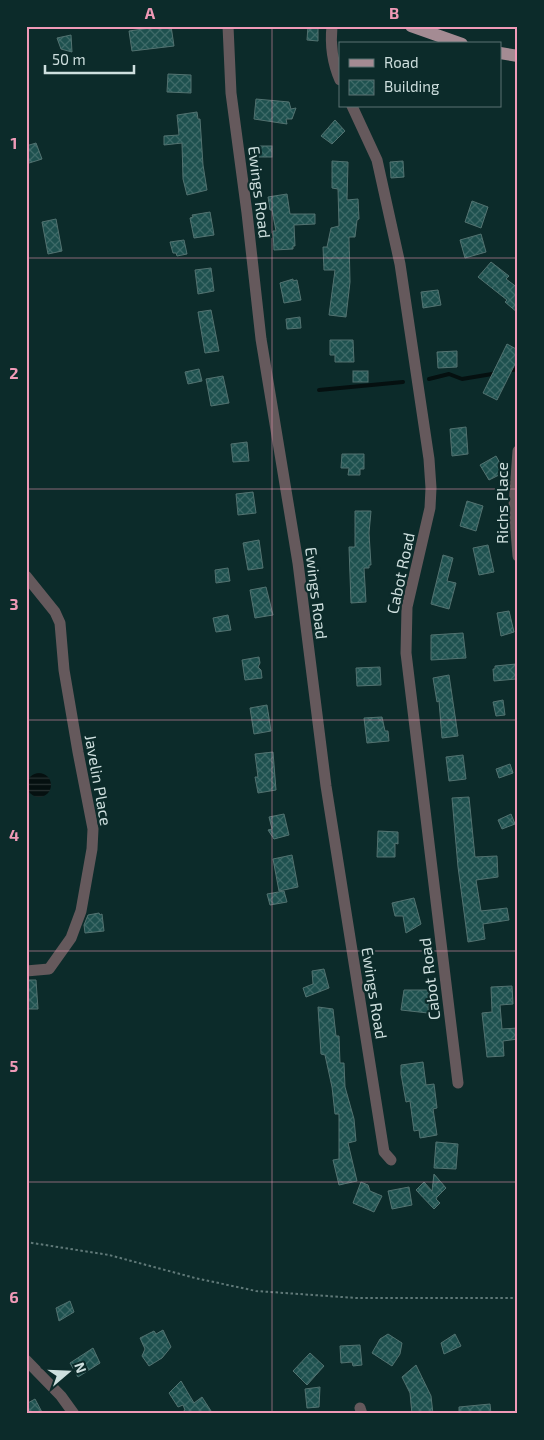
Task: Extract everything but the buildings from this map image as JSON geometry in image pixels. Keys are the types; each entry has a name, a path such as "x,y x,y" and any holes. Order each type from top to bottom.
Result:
{"main road":[{"path":"412,26 456,42"},
{"path":"502,53 518,56"}],"street":[{"name":"Ewings Road","path":"228,26 231,94 262,338 298,563 326,786 384,1152 391,1160"},
{"path":"332,26 334,67 339,78"},
{"name":"Cabot Road","path":"353,108 377,160 398,256 429,459 430,508 407,607 406,653 458,1083"},
{"name":"Richs Place","path":"518,450 514,506 518,556"},
{"name":"Javelin Place","path":"26,576 55,612 60,624 64,670 93,829 92,849 81,911 71,938 49,970 26,971"},
{"path":"26,1360 61,1396 74,1414"}],"path":[{"path":"26,1242 109,1255 195,1278 256,1291 356,1298 518,1298"}],"shaded area":[{"path":"39,773 47,777 51,785 47,793 39,797 31,793 27,785 31,777"}],"waterway":[{"path":"507,371 518,369"},
{"path":"429,379 449,374 462,379 498,373"},
{"path":"319,390 403,382"}]}
